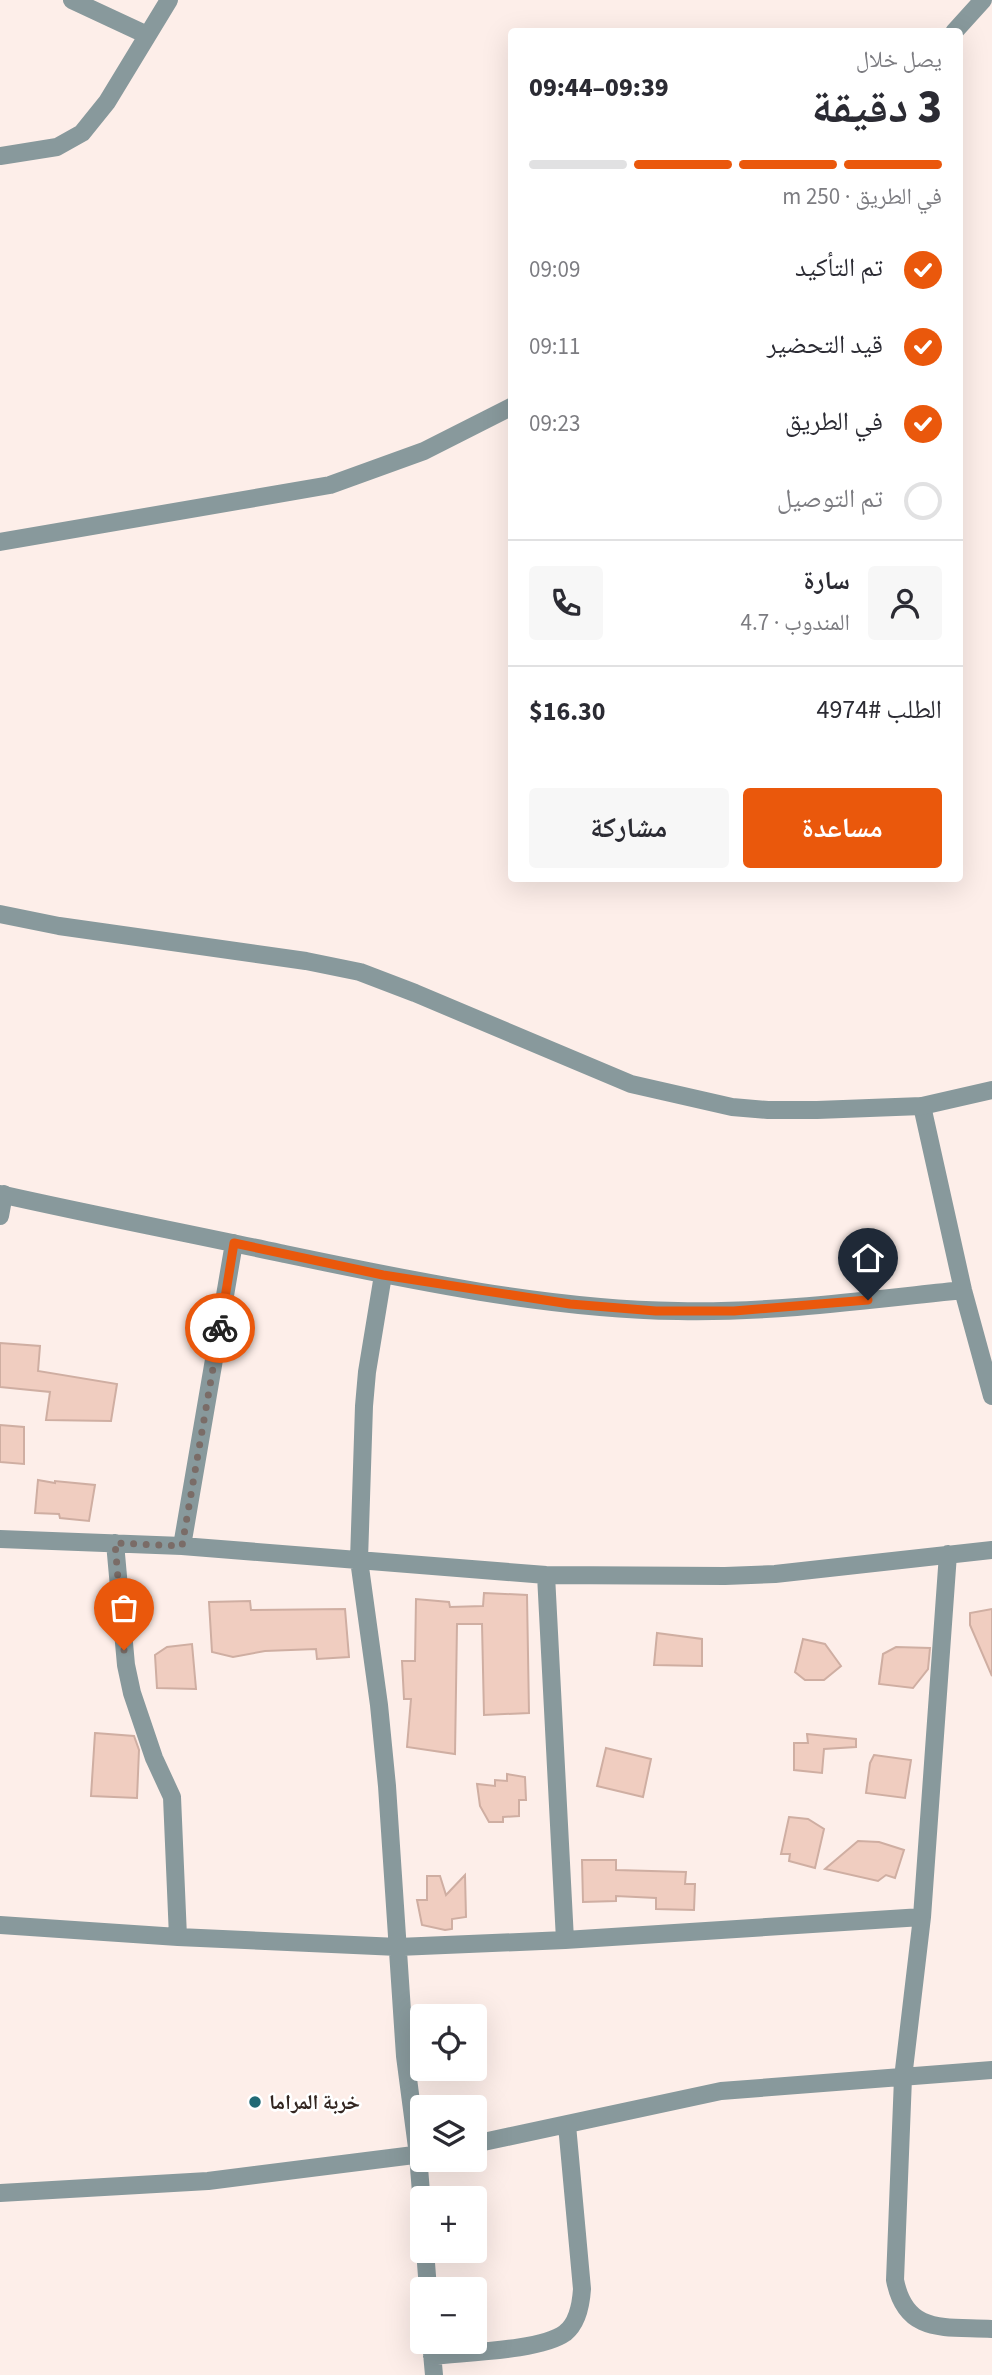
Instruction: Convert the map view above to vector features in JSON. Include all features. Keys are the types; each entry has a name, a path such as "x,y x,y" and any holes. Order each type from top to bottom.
{"street":[{"path":"72,0 147,36"},
{"path":"0,156 57,147 82,133 107,102 169,0"},
{"path":"958,28 983,0"},
{"path":"0,542 330,485 424,451 508,409"},
{"path":"0,914 59,926 306,961 360,972 631,1084 687,1099 732,1107 768,1110 922,1107 992,1090"},
{"path":"922,1107 963,1290 992,1396"},
{"path":"0,1216 2,1194 383,1275 570,1304 678,1311 734,1311 963,1290"},
{"path":"182,1546 234,1243"},
{"path":"383,1275 365,1395 359,1560 379,1705 405,2056 411,2095"},
{"path":"0,1539 182,1546 546,1575 775,1574 992,1549"},
{"path":"115,1543 124,1650 132,1693 154,1758 172,1797 178,1937"},
{"path":"948,1555 922,1917 903,2078 894,2258 898,2294 903,2307 920,2321 936,2326 992,2329"},
{"path":"546,1575 565,1940"},
{"path":"0,1925 178,1937 398,1947 565,1940 922,1917"},
{"path":"487,2141 721,2091 992,2070"},
{"path":"487,2346 533,2345 565,2333 572,2326 581,2304 582,2289 567,2125"},
{"path":"0,2193 208,2181 410,2156"},
{"path":"432,2354 434,2375"}],"building":[{"path":"0,1343 40,1346 38,1371 117,1384 111,1421 46,1420 50,1392 0,1387"},
{"path":"0,1425 24,1427 24,1464 0,1462"},
{"path":"38,1480 95,1485 89,1521 60,1518 59,1514 35,1513"},
{"path":"484,1593 527,1595 529,1713 484,1715 482,1624 457,1624 455,1754 407,1747 411,1699 404,1699 402,1661 415,1661 416,1599 449,1602 450,1607 483,1606"},
{"path":"250,1601 251,1610 345,1609 349,1657 317,1659 316,1649 265,1651 233,1657 212,1652 209,1602"},
{"path":"992,1609 992,1676 970,1625 970,1613"},
{"path":"657,1633 702,1639 702,1666 654,1665"},
{"path":"803,1639 825,1644 841,1666 824,1680 805,1680 795,1672"},
{"path":"192,1644 196,1689 157,1688 155,1655 167,1647"},
{"path":"896,1647 930,1648 928,1669 913,1688 879,1684 883,1654"},
{"path":"95,1733 134,1736 139,1750 137,1798 91,1796"},
{"path":"807,1734 856,1739 856,1747 824,1749 822,1773 794,1770 794,1743 808,1743"},
{"path":"606,1748 651,1759 643,1797 597,1786"},
{"path":"874,1755 911,1760 905,1798 866,1793 870,1763"},
{"path":"507,1774 525,1777 526,1800 519,1800 519,1816 503,1817 503,1822 489,1822 480,1806 477,1784 495,1786 495,1780 507,1781"},
{"path":"789,1817 808,1819 824,1829 815,1868 789,1861 790,1854 781,1854"},
{"path":"858,1841 879,1842 904,1850 895,1878 886,1875 878,1881 825,1869"},
{"path":"582,1860 616,1860 616,1870 686,1872 685,1884 695,1884 694,1910 656,1909 656,1898 616,1896 616,1901 583,1902"},
{"path":"465,1875 466,1917 452,1919 452,1929 422,1925 417,1900 427,1900 427,1876 440,1876 446,1895"}],"way so far":[{"path":"124,1650 115,1543 182,1546 220,1328"}],"place":[{"name":"خربة المراما","path":"255,2102"}],"route":[{"path":"220,1328 234,1243 383,1275 570,1304 634,1310 734,1311 868,1300"}]}
